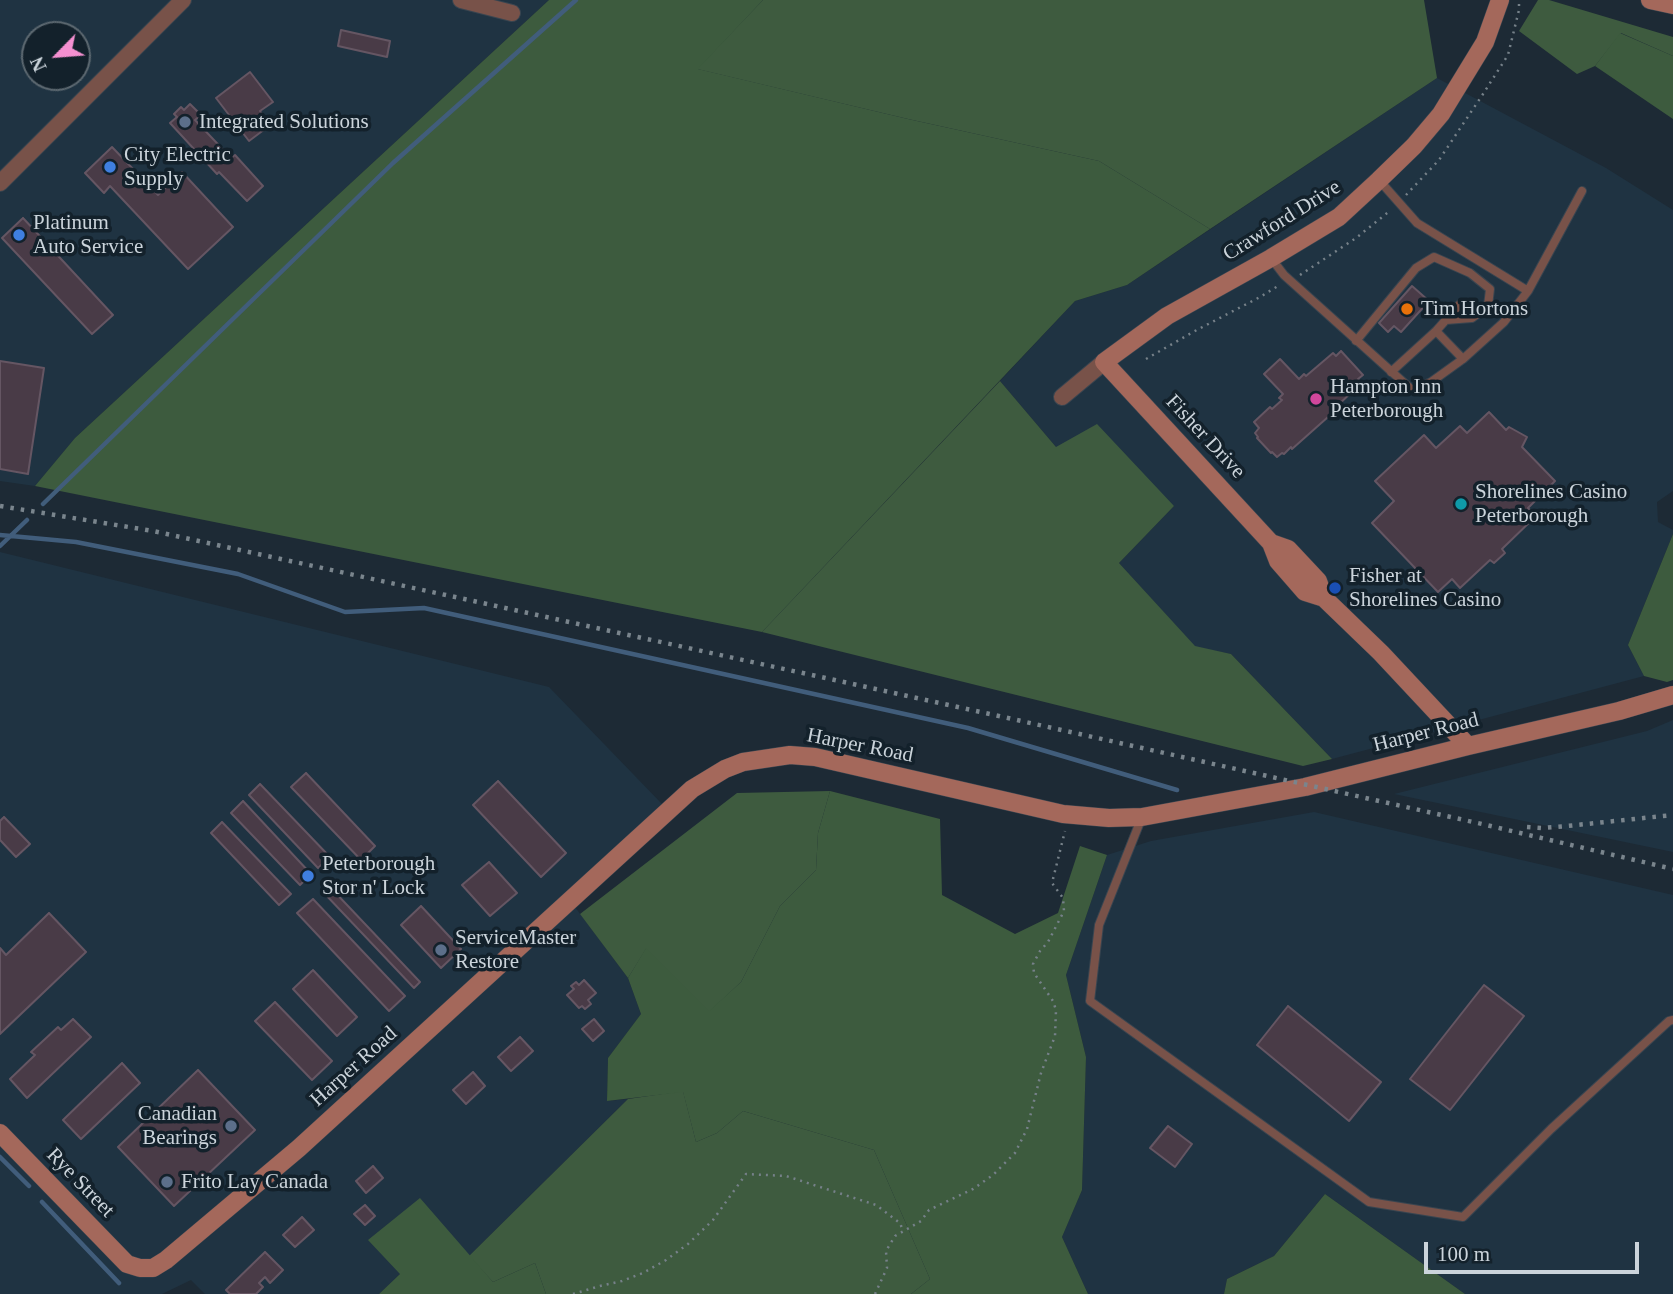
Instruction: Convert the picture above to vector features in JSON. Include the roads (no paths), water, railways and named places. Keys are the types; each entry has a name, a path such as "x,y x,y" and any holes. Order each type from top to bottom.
{"street":[{"path":"0,183 183,0"},
{"path":"461,0 512,13"},
{"name":"Crawford Drive","path":"1062,397 1167,316 1339,217 1380,180 1441,114 1485,42 1500,0"},
{"path":"1650,0 1673,5"},
{"name":"Fisher Drive","path":"1104,362 1271,542 1288,549 1318,581 1324,598 1381,653 1468,746"},
{"name":"Harper Road","path":"127,1264 153,1268 166,1260 299,1148 692,789 743,762 790,755 815,757 1063,814 1109,818 1142,817 1305,787 1619,711 1673,695"},
{"name":"Rye Street","path":"0,1133 127,1264"}],"lane":[{"path":"1380,180 1417,223 1528,291"},
{"path":"1271,258 1283,275 1412,390 1431,382 1463,359 1504,322 1528,291 1583,191"},
{"path":"1356,341 1416,268 1434,257 1470,273 1490,289 1488,306 1472,318 1446,320"},
{"path":"1391,372 1436,331 1460,304"},
{"path":"1436,331 1463,359"},
{"path":"1142,817 1099,925 1090,1001 1369,1202 1462,1217 1552,1129 1673,1020"}],"waterway":[{"path":"43,504 393,163 576,0"},
{"path":"0,546 27,520"},
{"path":"0,535 76,542 238,574 345,612 424,608 968,728 1177,790"},
{"path":"0,1157 29,1186"},
{"path":"42,1202 119,1283"}],"railway":[{"path":"0,506 153,531 990,714 1673,869"},
{"path":"1527,827 1567,826 1673,815"}],"place":[{"name":"Integrated Solutions","path":"185,122"},
{"name":"City Electric Supply","path":"110,167"},
{"name":"Platinum Auto Service","path":"19,235"},
{"name":"Tim Hortons","path":"1407,309"},
{"name":"Hampton Inn Peterborough","path":"1316,399"},
{"name":"Shorelines Casino Peterborough","path":"1461,504"},
{"name":"Fisher at Shorelines Casino","path":"1335,588"},
{"name":"Peterborough Stor n' Lock","path":"308,876"},
{"name":"ServiceMaster Restore","path":"441,950"},
{"name":"Canadian Bearings","path":"231,1126"},
{"name":"Frito Lay Canada","path":"167,1182"}]}
